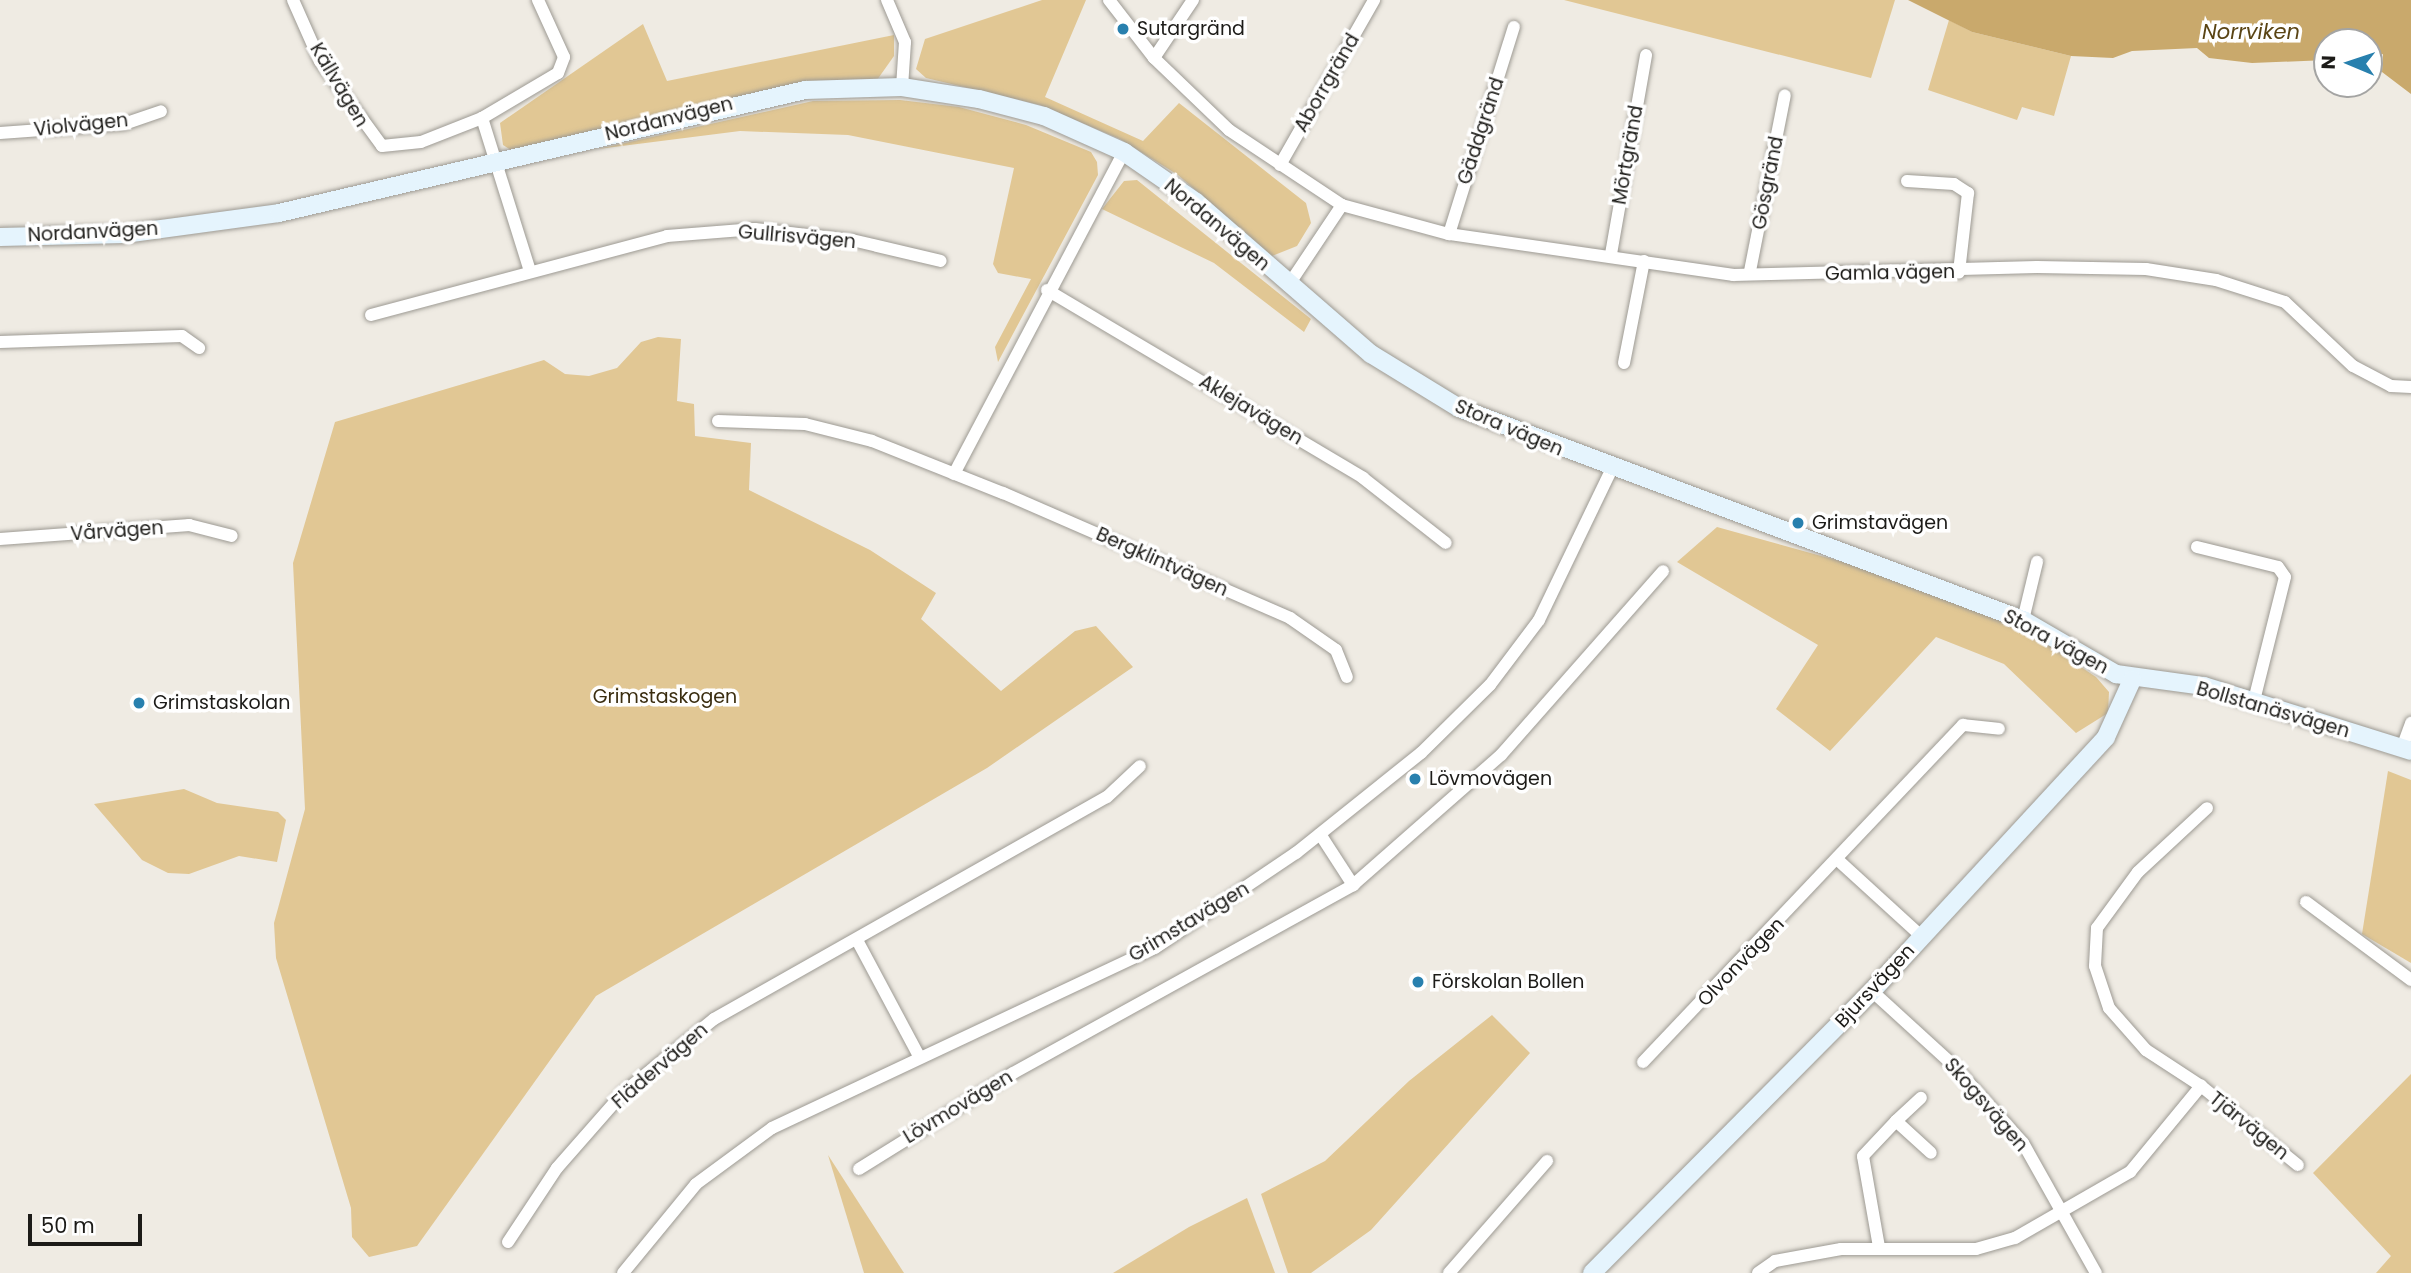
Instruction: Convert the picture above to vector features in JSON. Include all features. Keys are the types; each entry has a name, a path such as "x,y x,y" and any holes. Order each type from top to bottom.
{"street":[{"name":"Källvägen","path":"293,0 320,61 382,146 421,142 482,118 558,73 564,57 538,0"},
{"path":"887,0 905,42 902,87"},
{"path":"1109,0 1153,58 1229,130 1342,205 1288,286"},
{"path":"1153,58 1193,0"},
{"name":"Aborrgränd","path":"1280,165 1374,0"},
{"name":"Gäddgränd","path":"1449,234 1514,27"},
{"name":"Mörtgränd","path":"1611,254 1646,55"},
{"name":"Nordanvägen","path":"0,237 124,234 279,213 728,104 805,90 902,87 1044,116 1124,152 1196,202 1288,286"},
{"name":"Gösgränd","path":"1750,271 1785,95"},
{"name":"Violvägen","path":"0,133 124,124 160,111"},
{"path":"482,118 530,271"},
{"path":"954,474 1047,290 1124,152"},
{"path":"1908,181 1954,184 1968,193 1959,272"},
{"name":"Gamla vägen","path":"1342,205 1449,234 1611,254 1733,275 1750,271 2146,269 2216,280 2285,302 2353,366 2391,386 2411,387"},
{"name":"Gullrisvägen","path":"370,315 667,236 755,229 852,240 940,261"},
{"path":"1623,363 1644,261"},
{"name":"Stora vägen","path":"1288,286 1415,384 1513,432 2023,620 2132,680"},
{"name":"Aklejavägen","path":"1047,290 1363,478 1446,543"},
{"path":"0,342 182,336 198,348"},
{"name":"Bergklintvägen","path":"718,421 806,424 872,441 954,474 1290,618 1336,650 1347,677"},
{"name":"Grimstavägen","path":"622,1273 696,1184 772,1128 919,1056 1155,948 1320,834 1421,752 1490,685 1539,620 1612,468"},
{"name":"Vårvägen","path":"0,539 188,525 232,536"},
{"path":"2197,547 2278,567 2285,576 2254,700"},
{"path":"2023,620 2037,562"},
{"name":"Lövmovägen","path":"859,1169 1013,1073 1353,885 1501,755 1662,571"},
{"name":"Bollstanäsvägen","path":"2132,680 2204,686 2406,749"},
{"name":"Bjursvägen","path":"1592,1273 1872,991 2106,737 2132,680"},
{"path":"2406,749 2411,723"},
{"name":"Olvonvägen","path":"1643,1062 1839,861 1963,725 1999,729"},
{"name":"Flädervägen","path":"508,1242 557,1168 624,1093 714,1019 1107,797 1140,766"},
{"name":"Tjärvägen","path":"2207,807 2138,872 2097,928 2095,966 2109,1009 2146,1050 2201,1086 2298,1166"},
{"path":"1320,834 1353,885"},
{"path":"1839,861 1921,936"},
{"path":"2306,902 2411,980"},
{"path":"857,940 919,1056"},
{"name":"Skogsvägen","path":"1872,991 1953,1065 2023,1143 2064,1211 2096,1273"},
{"path":"1758,1273 1776,1261 1879,1247 1976,1249 2015,1238 2130,1172 2201,1086"},
{"path":"1879,1247 1863,1156 1921,1098"},
{"path":"1896,1121 1931,1153"},
{"path":"1449,1273 1547,1161"}],"green space":[{"path":"1042,0 1086,0 1045,97 1143,141 1179,103 1306,203 1311,223 1297,246 1272,256 1178,175 1120,139 1040,105 926,78 916,69 925,39"},
{"path":"1564,0 1895,0 1871,78"},
{"path":"1949,20 1972,32 2071,56 2054,116 2022,107 2017,120 1928,90"},
{"path":"643,24 667,81 894,35 894,56 877,80 805,82 511,150 503,145 500,123"},
{"path":"900,100 959,107 1026,125 1091,152 1097,162 1098,175 998,362 995,347 1031,279 998,273 993,264 1014,168 848,135 740,131 598,149 813,101"},
{"path":"1137,180 1311,319 1304,332 1214,263 1102,209 1124,181"},
{"name":"Grimstaskogen","path":"658,337 681,339 677,401 694,404 695,436 751,443 749,490 870,550 936,593 921,619 1001,691 1075,631 1096,626 1133,667 987,768 596,996 417,1246 369,1257 352,1237 351,1208 276,958 274,923 305,809 293,563 335,422 544,360 565,374 589,376 617,368 641,342"},
{"path":"1717,527 1872,570 2015,623 2096,677 2109,692 2108,713 2076,733 2004,664 1936,637 1830,751 1776,709 1818,645 1677,562"},
{"path":"2388,771 2411,780 2411,963 2362,934"},
{"path":"184,789 217,803 278,812 286,820 277,862 239,856 189,874 168,873 142,860 94,804"},
{"path":"1492,1015 1530,1053 1371,1230 1311,1273 1288,1273 1261,1194 1325,1161 1409,1081"},
{"path":"2411,1074 2411,1273 2376,1273 2391,1256 2313,1173"},
{"path":"828,1155 904,1273 864,1273"},
{"path":"1247,1198 1275,1273 1113,1273 1189,1227"}],"water":[{"name":"Norrviken","path":"1908,0 2411,0 2411,94 2383,73 2383,28 2313,28 2313,61 2252,63 2209,58 2197,48 2132,51 2113,58 2071,56 1972,32"}],"place":[{"name":"Sutargränd","path":"1123,29"},
{"name":"Grimstavägen","path":"1798,523"},
{"name":"Grimstaskolan","path":"139,703"},
{"name":"Lövmovägen","path":"1415,779"},
{"name":"Förskolan Bollen","path":"1418,982"}]}
